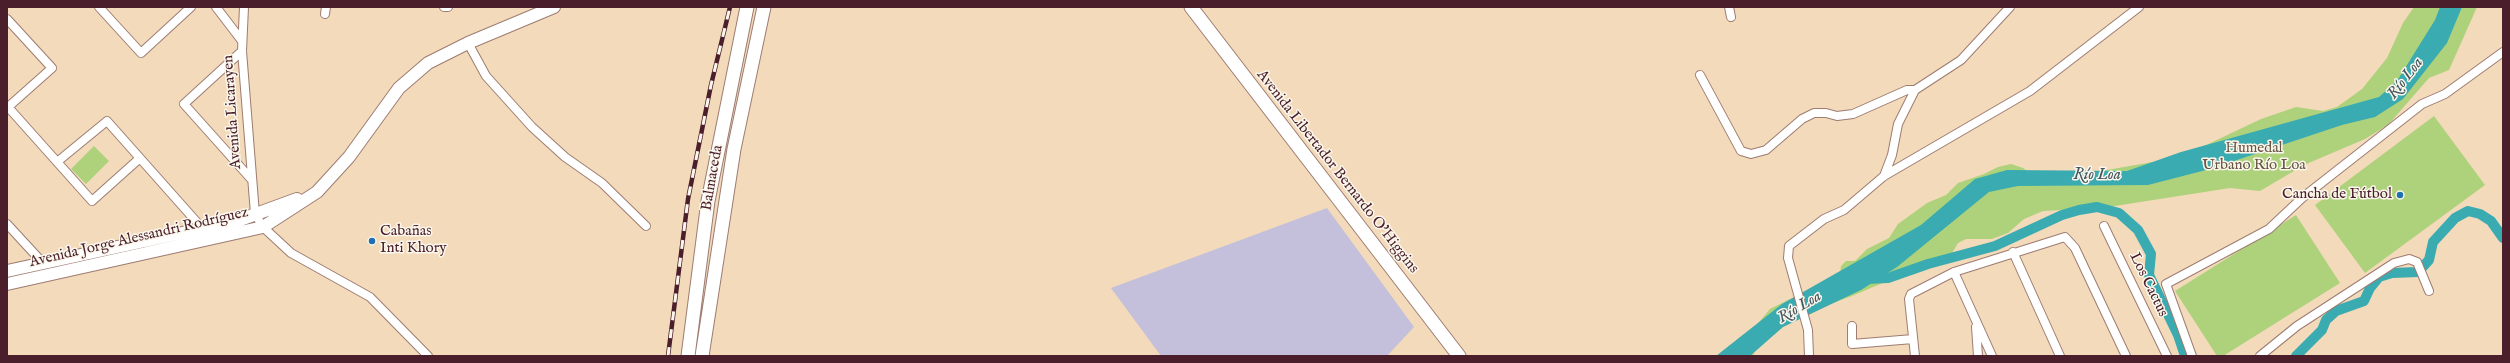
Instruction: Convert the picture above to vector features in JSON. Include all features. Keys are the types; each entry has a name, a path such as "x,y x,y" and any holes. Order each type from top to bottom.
{"main road":[{"name":"Balmaceda","path":"688,356 708,201 747,7"},
{"name":"Balmaceda","path":"702,356 734,149 764,7"},
{"name":"Avenida Libertador Bernardo O'Higgins","path":"1191,7 1459,356"}],"street":[{"path":"99,7 141,53 192,7"},
{"path":"216,7 242,40"},
{"name":"Avenida Licarayen","path":"244,7 242,51 255,214"},
{"name":"Avenida Jorge Alessandri Rodríguez","path":"7,284 263,227 316,192 349,157 399,88 428,63 468,43 554,7"},
{"path":"1729,7 1731,17"},
{"path":"1884,176 1892,156 1898,124 1915,90 1961,60 2010,7"},
{"path":"1809,356 1808,330 1788,258 1789,246 1824,219 1844,210 1884,176 2030,91 2139,7"},
{"path":"7,19 52,68 7,108 92,201 140,158"},
{"path":"468,43 486,76 532,127 565,157 602,183 646,226"},
{"path":"242,51 184,104 252,180"},
{"path":"2192,356 2166,284 2270,229 2302,198 2422,104 2445,94 2503,52"},
{"path":"1700,75 1742,151 1751,154 1766,150 1802,119 1814,113 1826,113 1837,116 1853,114 1907,90 1915,90"},
{"path":"57,162 107,121 202,228"},
{"name":"Avenida Jorge Alessandri Rodríguez","path":"7,271 42,262 237,221 316,192"},
{"path":"255,214 263,227 291,253 370,297 428,356"},
{"path":"7,224 42,262"},
{"name":"Los Cactus","path":"2104,226 2167,356"},
{"path":"1915,356 1909,299 1911,294 1954,272 2013,252 2065,237 2071,241 2126,356"},
{"path":"2013,252 2060,356"},
{"path":"2260,356 2297,326 2394,263 2409,259 2417,262 2429,291"},
{"path":"1954,272 1992,356"},
{"path":"1976,323 1978,356"},
{"path":"1852,326 1852,344 1913,339"}],"shaded area":[{"path":"1327,208 1414,327 1387,356 1161,356 1111,288"}],"green space":[{"name":"Humedal Urbano Río Loa","path":"2414,7 2477,7 2449,70 2429,78 2388,125 2365,139 2304,165 2260,191 2230,188 2102,208 2043,211 2024,219 2008,233 1992,239 1966,239 1958,243 1952,253 1852,296 1797,316 1756,348 1753,356 1721,356 1740,337 1755,327 1770,309 1840,274 1841,266 1846,261 1855,261 1867,249 1889,238 1898,224 1927,203 1946,195 1958,183 1984,174 1998,167 2011,164 2023,168 2030,173 2084,174 2164,160 2202,147 2261,119 2296,107 2323,111 2337,107 2362,89 2387,58 2403,23"},
{"name":"Cancha de Fútbol","path":"2434,116 2485,185 2365,273 2315,205"},
{"path":"94,146 109,161 86,184 71,169"},
{"path":"2296,215 2340,283 2223,356 2217,356 2175,291"}],"water":[{"name":"Río Loa","path":"2440,7 2462,7 2447,43 2403,99 2375,117 2342,125 2210,169 2148,185 2018,186 1989,192 1897,267 1861,290 1783,327 1750,356 1716,356 1782,304 1921,225 1975,179 2007,170 2127,171 2181,152 2379,97 2397,81 2435,20"}],"waterway":[{"path":"1866,279 1888,278 1928,264 1995,246 2062,215 2097,207 2119,213 2138,230 2151,254 2149,275 2178,335 2185,356"},
{"path":"2296,356 2322,330 2326,320 2336,311 2364,301 2370,288 2379,277 2392,273 2418,272 2429,260 2433,242 2455,218 2468,211 2480,214 2491,221 2503,238"}],"railway":[{"path":"668,356 688,199 711,85 730,7"}],"place":[{"name":"Cancha de Fútbol","path":"2400,195"},
{"name":"Cabañas Inti Khory","path":"372,241"}]}
